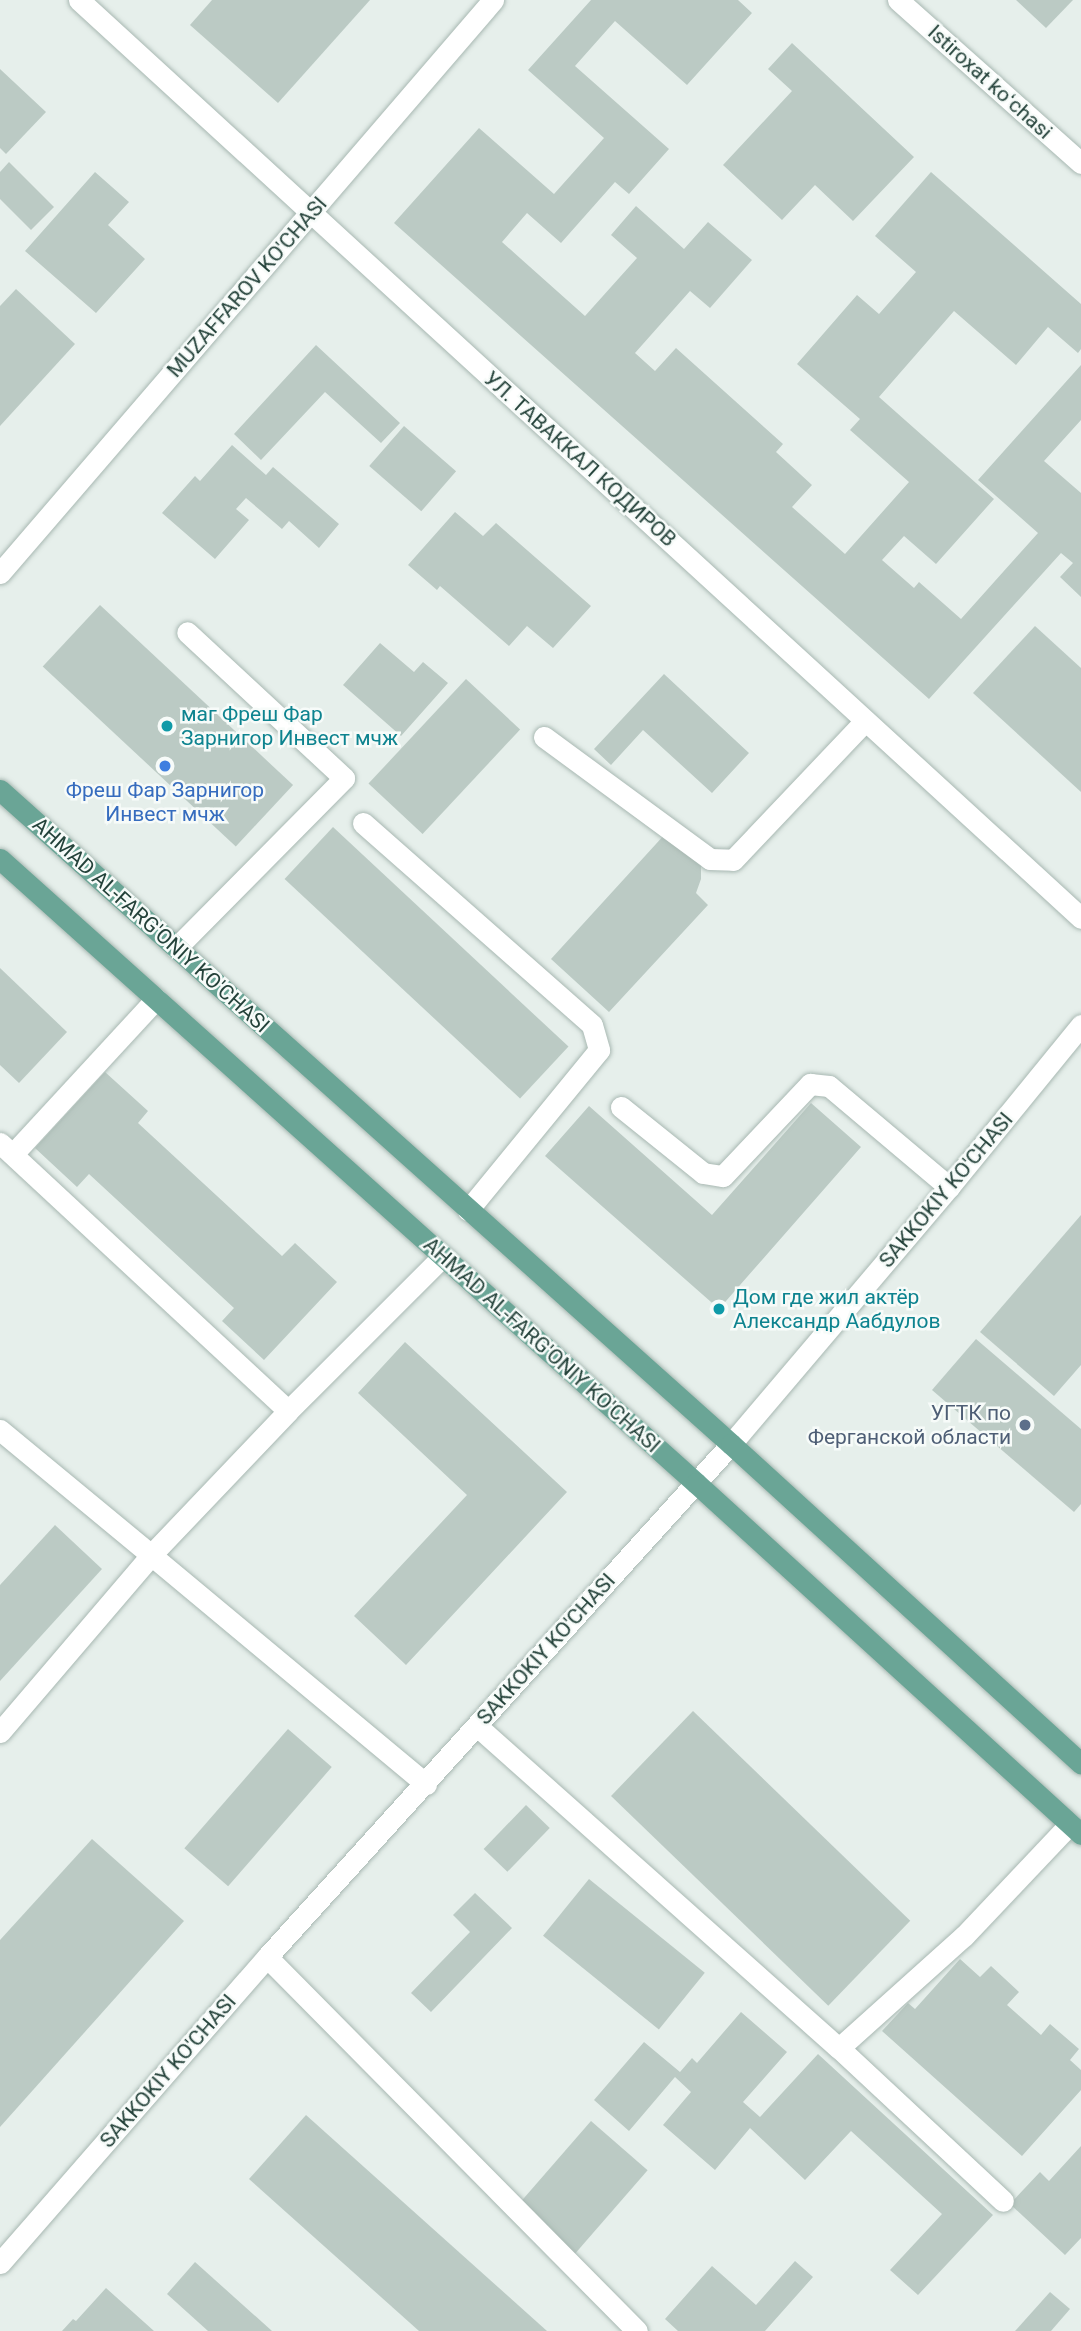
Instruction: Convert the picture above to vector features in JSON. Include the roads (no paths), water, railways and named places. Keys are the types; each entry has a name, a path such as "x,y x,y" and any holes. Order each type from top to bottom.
{"main road":[{"name":"AHMAD AL-FARG'ONIY KO'CHASI","path":"0,790 731,1444 1081,1764"},
{"name":"AHMAD AL-FARG'ONIY KO'CHASI","path":"0,859 696,1483 1076,1829"}],"street":[{"name":"УЛ. ТАВАККАЛ КОДИРОВ","path":"79,0 1081,918"},
{"name":"MUZAFFAROV KO'CHASI","path":"0,573 493,0"},
{"name":"Istiroxat koʻchasi","path":"898,0 1081,163"},
{"path":"176,948 344,778 187,632"},
{"path":"544,737 710,859 733,860 865,721"},
{"path":"363,823 592,1025 599,1050 468,1210"},
{"path":"156,999 6,1149 288,1411"},
{"name":"SAKKOKIY KO'CHASI","path":"0,2263 267,1957 731,1444 949,1187 1081,1026"},
{"path":"621,1107 703,1173 723,1176 810,1084 829,1086 949,1187"},
{"path":"0,1732 151,1555 288,1411 443,1256"},
{"path":"0,1430 426,1784"},
{"path":"477,1726 839,2048 1003,2201"},
{"path":"839,2048 964,1936 1076,1829"},
{"path":"267,1957 637,2331"}],"place":[{"name":"маг Фреш Фар Зарнигор Инвест мчж","path":"167,726"},
{"name":"Фреш Фар Зарнигор Инвест мчж","path":"165,766"},
{"name":"Дом где жил актёр Александр Аабдулов","path":"719,1309"},
{"name":"УГТК по Ферганской области","path":"1025,1425"}]}
